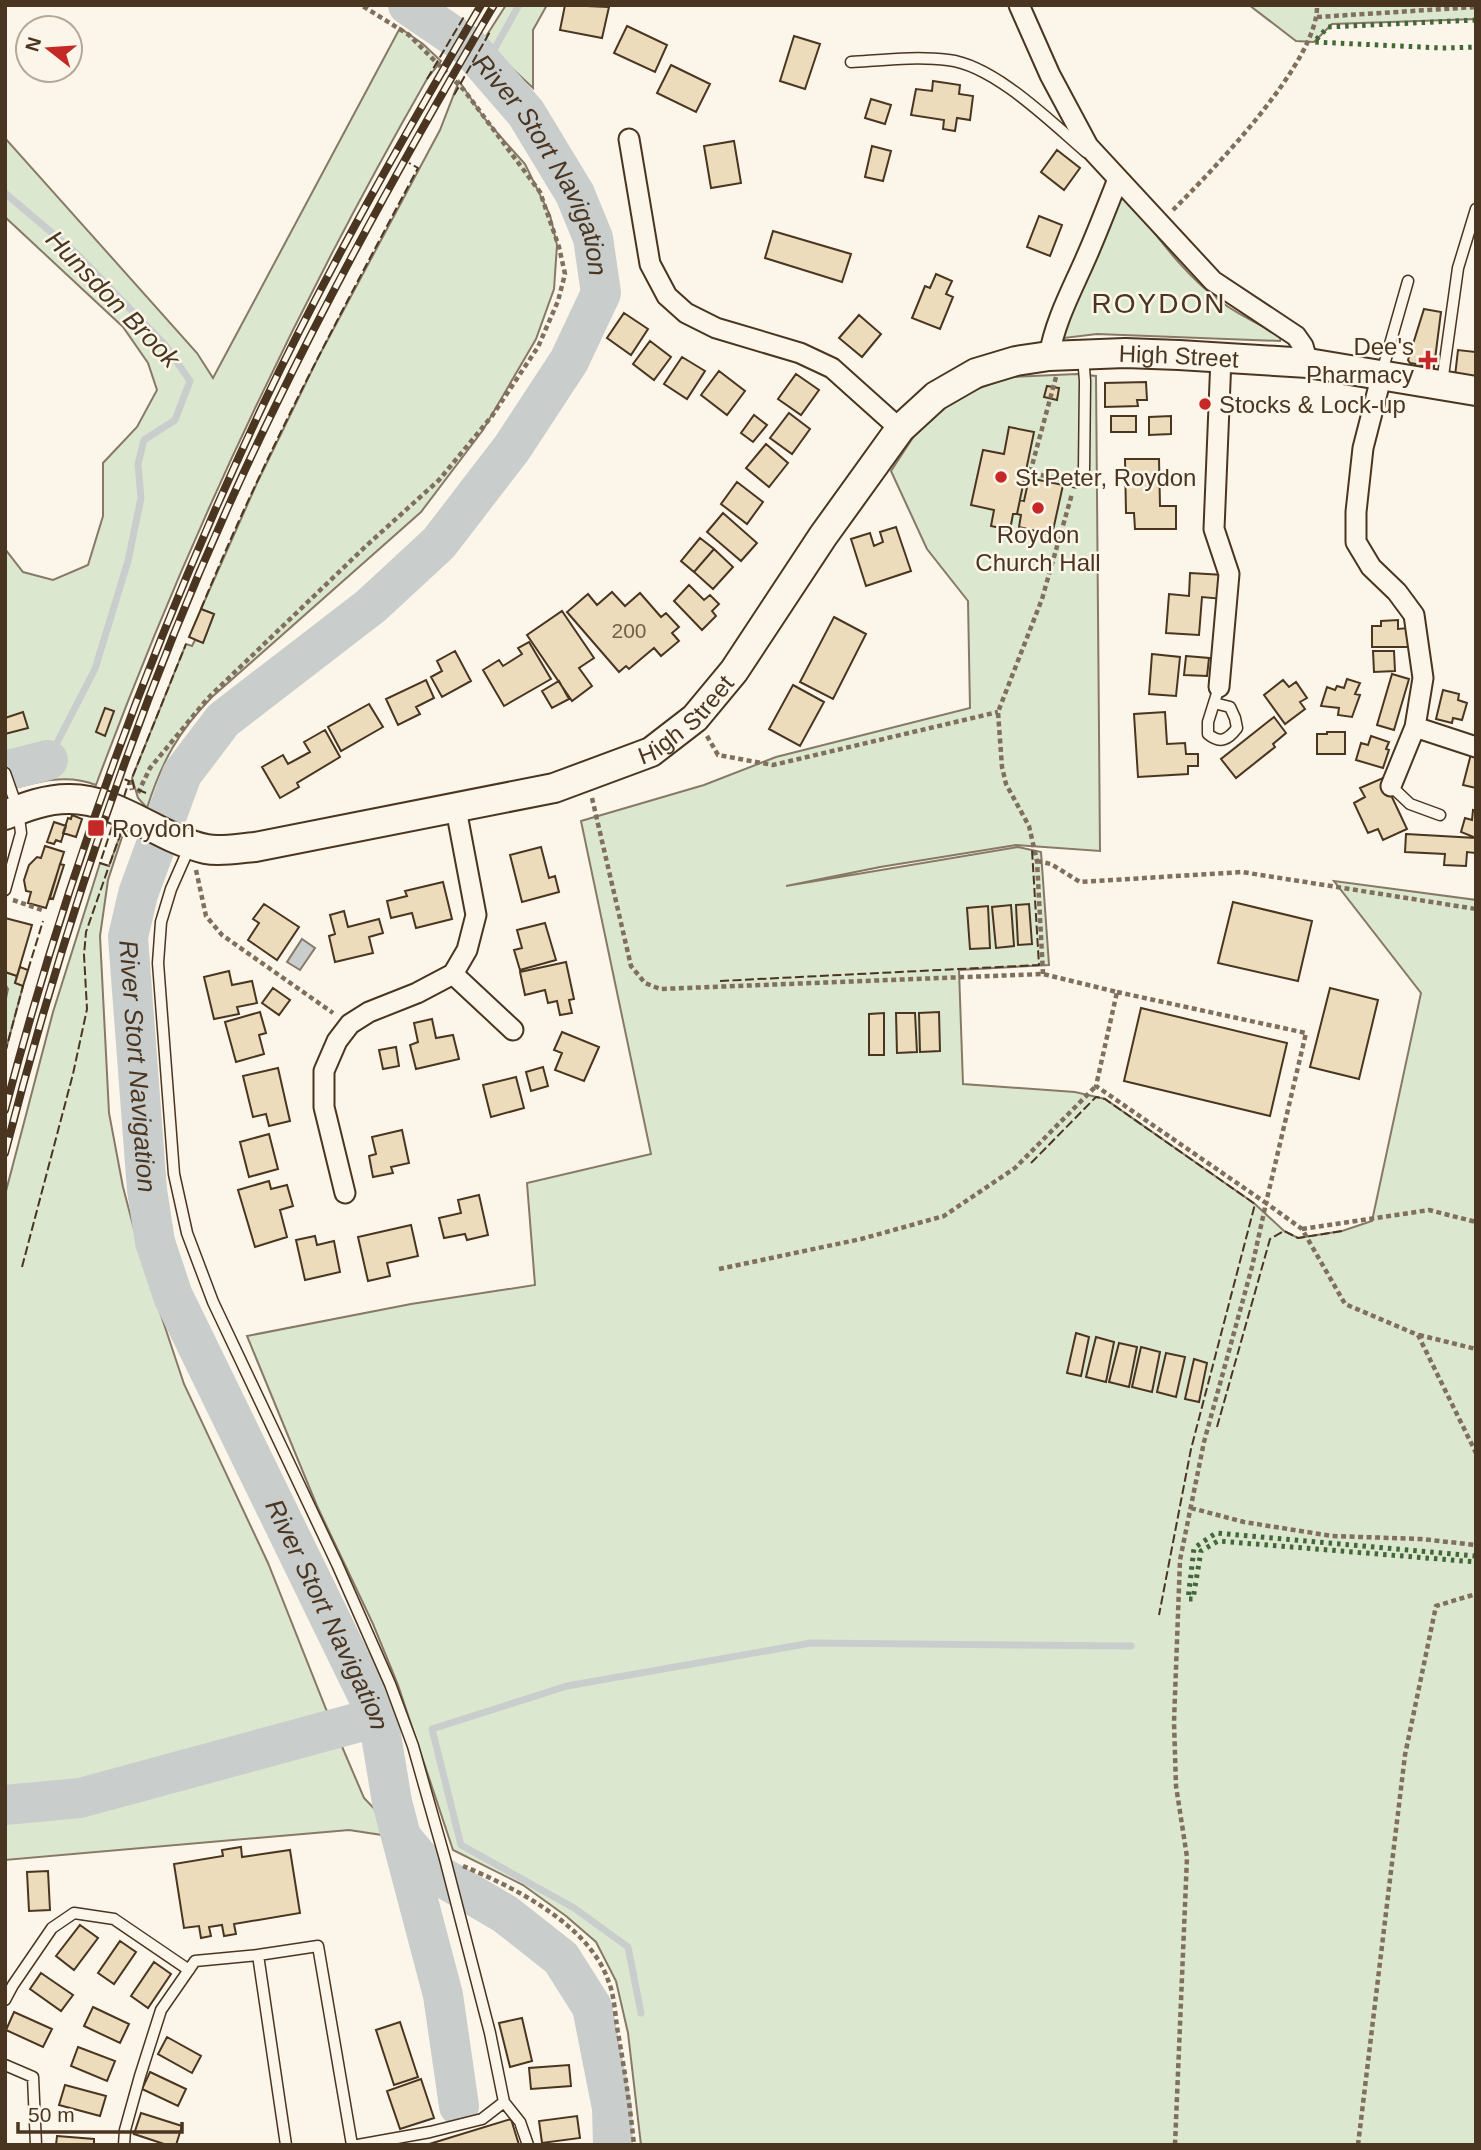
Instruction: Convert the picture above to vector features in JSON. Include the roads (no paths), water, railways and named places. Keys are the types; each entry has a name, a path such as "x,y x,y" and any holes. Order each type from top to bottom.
{"main road":[{"name":"High Street","path":"11,813 42,802 68,799 99,804 185,843 209,850 255,847 554,788 651,752 695,718 734,671 823,536 900,429 936,396 967,377 1016,361 1065,355 1125,353 1308,363 1476,391"}],"street":[{"path":"1019,5 1050,75 1088,146 1213,281 1296,336 1303,346 1308,363"},
{"path":"629,139 650,264 667,296 686,313 716,328 800,353 832,368 900,429"},
{"path":"1065,355 1053,332 1118,180"},
{"path":"1217,695 1229,574 1214,529 1222,358"},
{"path":"1382,374 1363,448 1356,512 1356,542 1371,567 1397,592 1414,615 1423,678 1415,727 1391,786"},
{"path":"1415,727 1476,747"},
{"path":"345,1193 324,1107 324,1071 337,1041 350,1024 369,1012 453,974 467,950 476,915 456,809"},
{"path":"453,974 513,1030"}],"lane":[{"path":"851,62 948,60 977,67 1002,83 1118,180"},
{"path":"1442,385 1458,268 1476,209"},
{"path":"1382,374 1408,281"},
{"path":"1065,355 1085,380 1084,470 1075,482"},
{"path":"5,890 21,833 11,813 7,778"},
{"path":"1391,786 1410,804 1440,815"},
{"path":"185,843 164,911 158,963 174,1174 187,1233 214,1302 337,1564 390,1685 412,1746 445,1859 490,2033 504,2102 520,2122 528,2145"},
{"path":"5,2000 12,1985 52,1928 74,1913 114,1919 189,1970"},
{"path":"124,2145 125,2130 139,2076 162,2010 195,1961 318,1946 352,2145"},
{"path":"258,1955 286,2145"},
{"path":"5,2065 33,2077 36,2145"},
{"path":"358,2145 482,2119 504,2102"}],"waterway":[{"name":"River Stort Navigation","path":"408,5 468,46 526,113 575,194 593,238 601,293 569,361 512,448 439,543 371,606 223,720 182,774 138,894 128,937 147,1190 155,1242 173,1296 378,1717 392,1802 443,1995 459,2106"},
{"path":"485,66 519,5"},
{"name":"Hunsdon Brook","path":"5,193 78,255 166,346 190,381 175,420 144,440 138,464 141,498 128,561 95,669 48,760"},
{"path":"5,771 48,760"},
{"path":"641,2013 628,1947 574,1908 461,1845 432,1729 567,1686 811,1643 1131,1646"},
{"path":"5,1805 80,1798 378,1717"},
{"name":"River Stort Navigation","path":"402,1838 428,1869 505,1914 561,1958 592,2007 612,2108 613,2145"}],"railway":[{"path":"5,1110 57,929 118,752 151,664 224,490 263,405 340,253 481,5"},
{"path":"5,1153 31,1057 89,868 155,681 192,589 274,409 352,255 494,5"}],"place":[{"name":"Dee's Pharmacy","path":"1428,360"},
{"name":"Stocks & Lock-up","path":"1205,404"},
{"name":"St Peter, Roydon","path":"1001,477"},
{"name":"Roydon Church Hall","path":"1038,508"},
{"name":"Roydon","path":"96,828"}],"district":[{"name":"ROYDON","path":"1159,303"}]}
